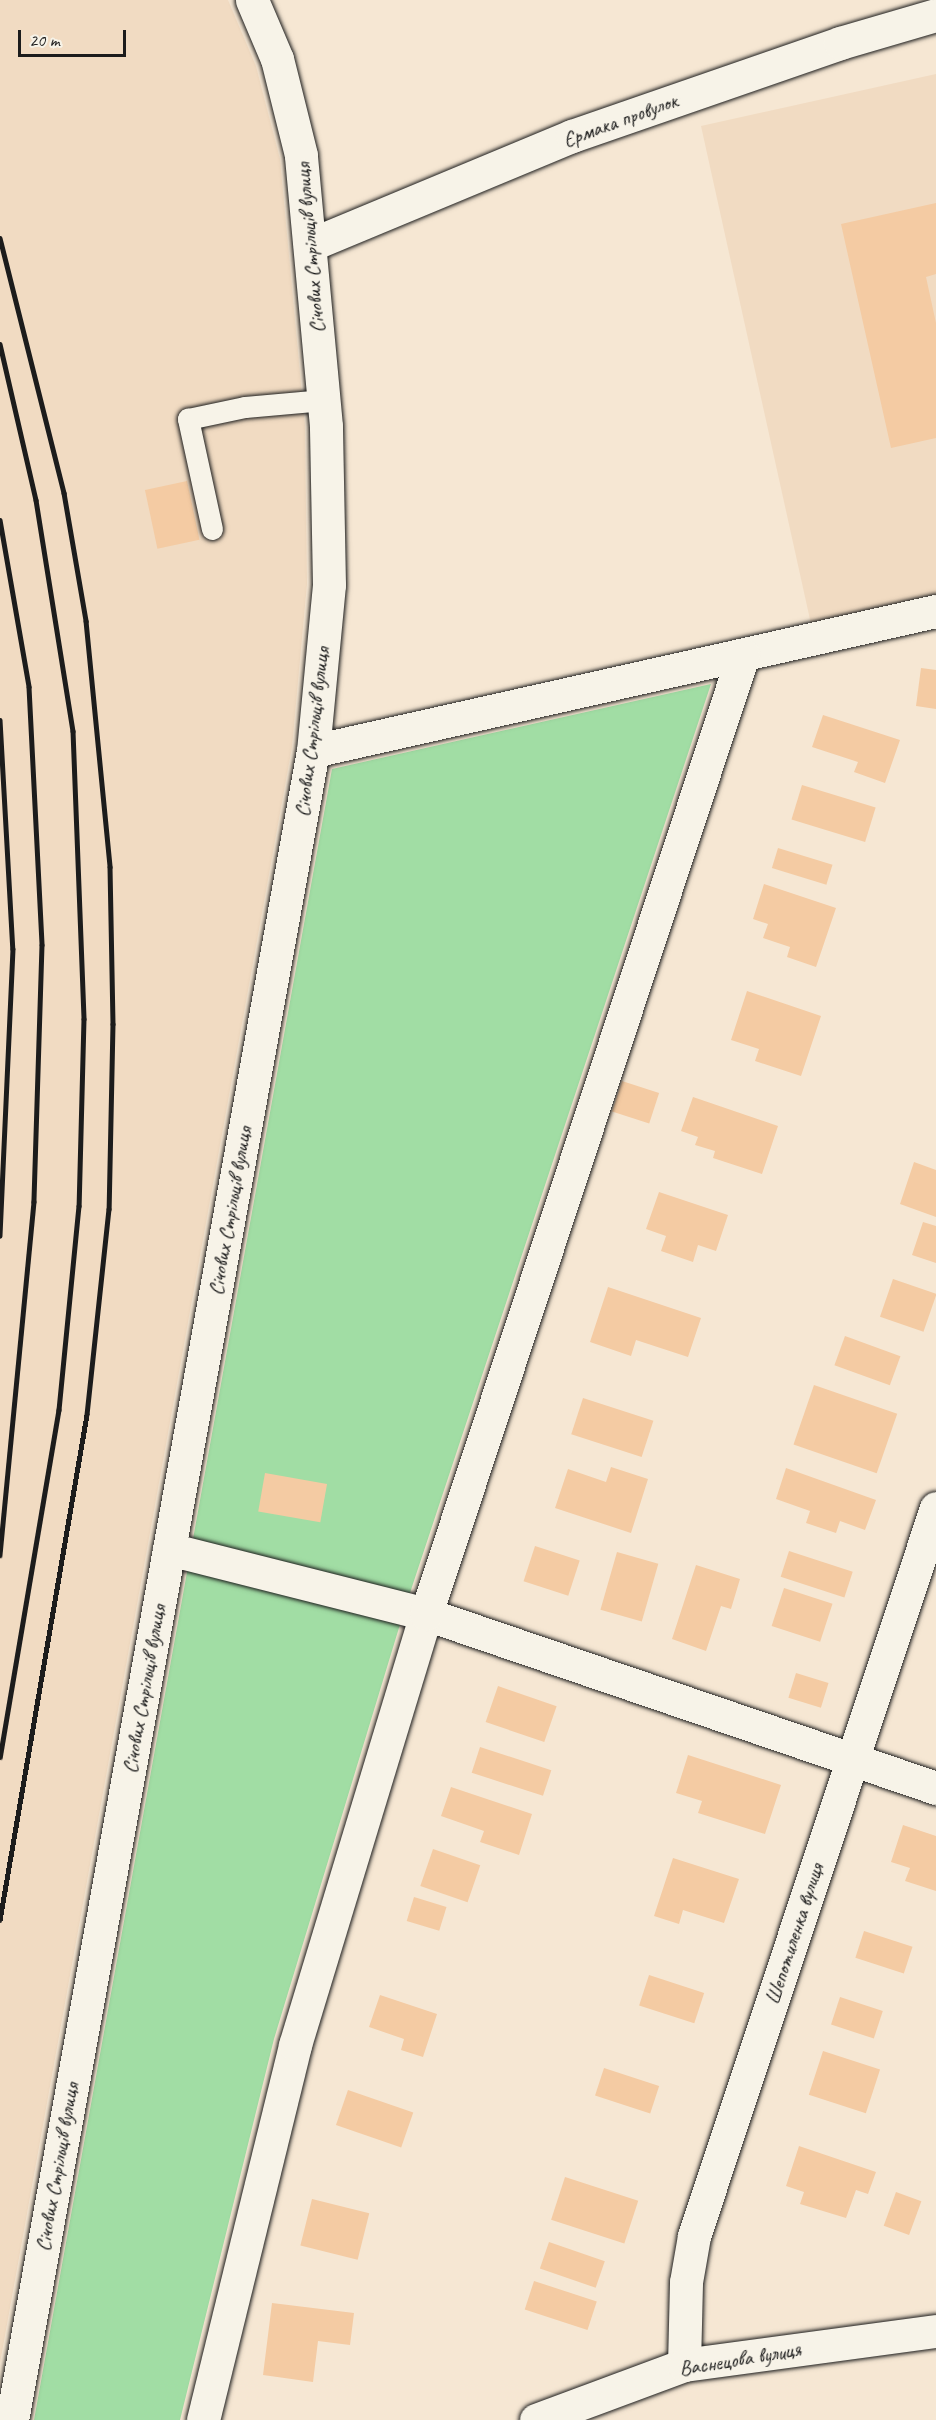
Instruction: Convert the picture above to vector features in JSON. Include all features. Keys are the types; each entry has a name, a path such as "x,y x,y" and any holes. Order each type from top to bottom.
{"street":[{"name":"Січових Стрільців вулиця","path":"12,2420 313,751 329,585 324,400 301,155 277,59 252,0"},
{"name":"Єрмака провулок","path":"310,245 572,136 840,42 936,15"},
{"path":"313,751 936,611"},
{"path":"203,2420 295,2045 426,1614 743,655"},
{"name":"Шепотиленка вулиця","path":"684,2365 686,2282 694,2236 936,1508"},
{"path":"169,1549 426,1614 936,1788"},
{"name":"Васнецова вулиця","path":"536,2420 684,2365 929,2338"}],"lane":[{"path":"212,529 188,419 245,407 324,400"}],"shaded area":[{"path":"0,0 228,0 256,66 280,159 305,427 307,584 292,747 0,2363"},
{"path":"936,74 936,597 811,624 701,126"}],"green space":[{"path":"711,684 405,1608 274,2039 180,2420 34,2420 332,769"}],"building":[{"path":"936,203 936,274 926,277 936,323 936,438 891,448 841,224"},
{"path":"187,481 199,540 157,549 145,490"},
{"path":"921,668 936,670 936,709 916,706"},
{"path":"823,715 900,740 885,783 854,772 858,762 812,747"},
{"path":"802,785 876,808 865,842 791,819"},
{"path":"778,848 833,865 826,885 772,868"},
{"path":"764,884 836,908 816,967 787,957 790,947 763,938 768,924 753,919"},
{"path":"747,991 821,1016 801,1076 755,1061 759,1049 731,1040"},
{"path":"622,1081 659,1093 649,1123 612,1111"},
{"path":"693,1097 778,1126 762,1174 713,1158 715,1151 695,1145 698,1137 681,1131"},
{"path":"914,1162 936,1170 936,1217 900,1204"},
{"path":"659,1192 728,1215 716,1251 698,1245 693,1262 661,1251 666,1236 646,1229"},
{"path":"923,1222 936,1226 936,1263 912,1255"},
{"path":"893,1279 936,1294 923,1332 880,1317"},
{"path":"608,1287 701,1318 688,1357 636,1340 631,1356 590,1342"},
{"path":"845,1336 900,1356 890,1385 834,1365"},
{"path":"814,1385 897,1414 877,1473 793,1445"},
{"path":"583,1398 653,1421 642,1457 571,1434"},
{"path":"611,1467 648,1479 631,1533 555,1508 568,1469 606,1482"},
{"path":"786,1468 876,1500 865,1530 840,1521 836,1533 806,1523 810,1511 776,1499"},
{"path":"265,1473 327,1484 320,1522 258,1511"},
{"path":"535,1546 580,1561 568,1596 524,1581"},
{"path":"789,1551 853,1572 844,1597 781,1577"},
{"path":"617,1552 658,1564 642,1622 600,1610"},
{"path":"696,1565 740,1579 731,1609 721,1606 706,1651 672,1639"},
{"path":"784,1588 833,1604 820,1642 772,1626"},
{"path":"796,1673 829,1683 821,1708 788,1698"},
{"path":"498,1686 557,1706 544,1742 486,1722"},
{"path":"480,1747 551,1770 543,1796 472,1773"},
{"path":"688,1755 781,1785 765,1834 698,1813 702,1801 676,1793"},
{"path":"451,1787 532,1814 519,1855 480,1842 484,1831 441,1816"},
{"path":"903,1825 936,1836 936,1891 905,1881 910,1868 891,1862"},
{"path":"433,1849 480,1865 468,1902 420,1886"},
{"path":"673,1858 739,1879 724,1923 683,1910 679,1924 654,1916"},
{"path":"414,1897 447,1907 439,1931 407,1921"},
{"path":"864,1931 913,1947 904,1973 855,1958"},
{"path":"649,1975 704,1993 694,2023 639,2005"},
{"path":"380,1995 437,2014 423,2057 401,2050 404,2039 369,2027"},
{"path":"840,1997 883,2011 874,2038 831,2025"},
{"path":"823,2051 880,2070 866,2113 809,2095"},
{"path":"604,2068 659,2086 650,2114 595,2096"},
{"path":"348,2090 413,2112 401,2147 336,2125"},
{"path":"799,2146 876,2172 868,2194 856,2190 846,2218 800,2204 804,2192 786,2186"},
{"path":"565,2177 638,2201 624,2244 551,2220"},
{"path":"896,2192 921,2201 909,2235 884,2226"},
{"path":"312,2199 369,2213 358,2260 300,2246"},
{"path":"549,2242 605,2261 596,2288 540,2268"},
{"path":"534,2281 597,2301 587,2330 525,2310"},
{"path":"272,2303 354,2313 350,2345 318,2341 313,2382 263,2375"}],"railway":[{"path":"0,238 64,493 86,621 110,867 113,1024 109,1209 87,1415 0,1920"},
{"path":"0,344 36,500 73,731 84,1019 79,1206 59,1410 0,1757"},
{"path":"0,520 29,687 42,945 34,1202 0,1555"},
{"path":"0,720 13,949 0,1236"}]}
